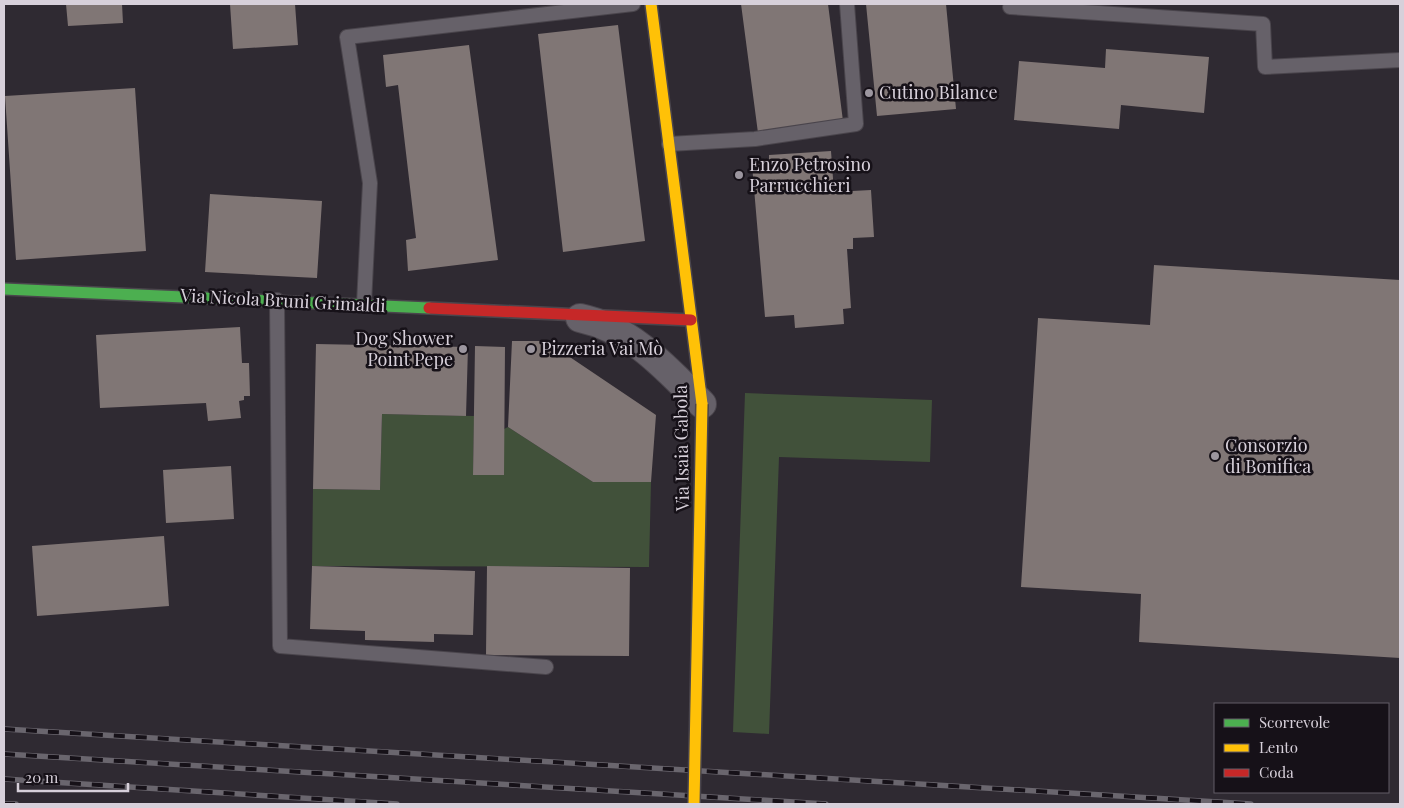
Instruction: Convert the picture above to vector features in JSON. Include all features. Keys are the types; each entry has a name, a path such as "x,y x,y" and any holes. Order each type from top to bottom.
{"street":[{"name":"Via Isaia Gabola","path":"651,4 702,404 694,804"},
{"name":"Via Nicola Bruni Grimaldi","path":"4,289 691,320"},
{"name":"Via Nicola Bruni Grimaldi","path":"562,314 598,322 645,348 702,404"}],"lane":[{"path":"364,304 370,183 347,37 633,4"},
{"path":"669,144 755,139 856,124 847,4"},
{"path":"1010,8 1263,24 1265,67 1400,60"},
{"path":"277,300 280,646 546,666"}],"green space":[{"path":"745,393 932,400 930,462 779,457 769,734 733,732"},
{"path":"382,414 474,416 473,475 504,475 504,429 508,427 593,482 651,482 649,567 312,566 313,489 380,490"}],"building":[{"path":"66,4 122,4 123,23 68,26"},
{"path":"230,4 295,4 298,45 233,49"},
{"path":"741,4 828,4 843,121 758,133"},
{"path":"866,4 946,4 956,109 877,116"},
{"path":"618,25 645,241 563,252 538,34"},
{"path":"469,45 498,260 408,271 406,240 416,238 398,85 386,87 383,55"},
{"path":"1106,49 1209,57 1204,113 1121,105 1119,129 1014,120 1019,61 1105,68"},
{"path":"135,88 146,251 16,260 5,96"},
{"path":"831,151 834,192 871,190 874,237 853,238 853,249 847,249 851,308 843,309 844,324 795,328 794,315 765,317 752,165 762,164 761,159 769,159 769,155"},
{"path":"210,194 322,201 317,278 205,272"},
{"name":"Consorzio di Bonifica","path":"1154,265 1400,280 1400,658 1139,642 1141,594 1021,587 1038,318 1150,325"},
{"path":"240,327 242,363 249,363 250,396 244,396 244,400 239,401 241,418 208,421 206,403 100,408 96,335"},
{"path":"512,341 546,341 656,415 651,482 593,482 508,427"},
{"path":"316,344 468,347 466,416 382,414 380,490 313,489"},
{"path":"475,346 505,347 504,475 473,475"},
{"path":"231,466 234,519 166,523 163,470"},
{"path":"164,536 169,606 37,616 32,546"},
{"path":"312,566 475,571 473,635 434,634 434,642 365,640 365,631 310,629"},
{"path":"487,566 630,568 629,656 486,655"}],"railway":[{"path":"4,729 1251,804"},
{"path":"4,754 826,804"},
{"path":"4,779 397,804"},
{"path":"4,804 16,804"}],"traffic: fast":[{"path":"4,289 429,308"}],"traffic: slow":[{"path":"651,4 702,404"},
{"path":"694,804 702,404"}],"traffic: jam":[{"path":"429,308 691,320"}],"place":[{"name":"Cutino Bilance","path":"869,93"},
{"name":"Enzo Petrosino Parrucchieri","path":"739,175"},
{"name":"Dog Shower Point Pepe","path":"463,349"},
{"name":"Pizzeria Vai Mò","path":"531,349"},
{"name":"Consorzio di Bonifica","path":"1215,456"}]}
